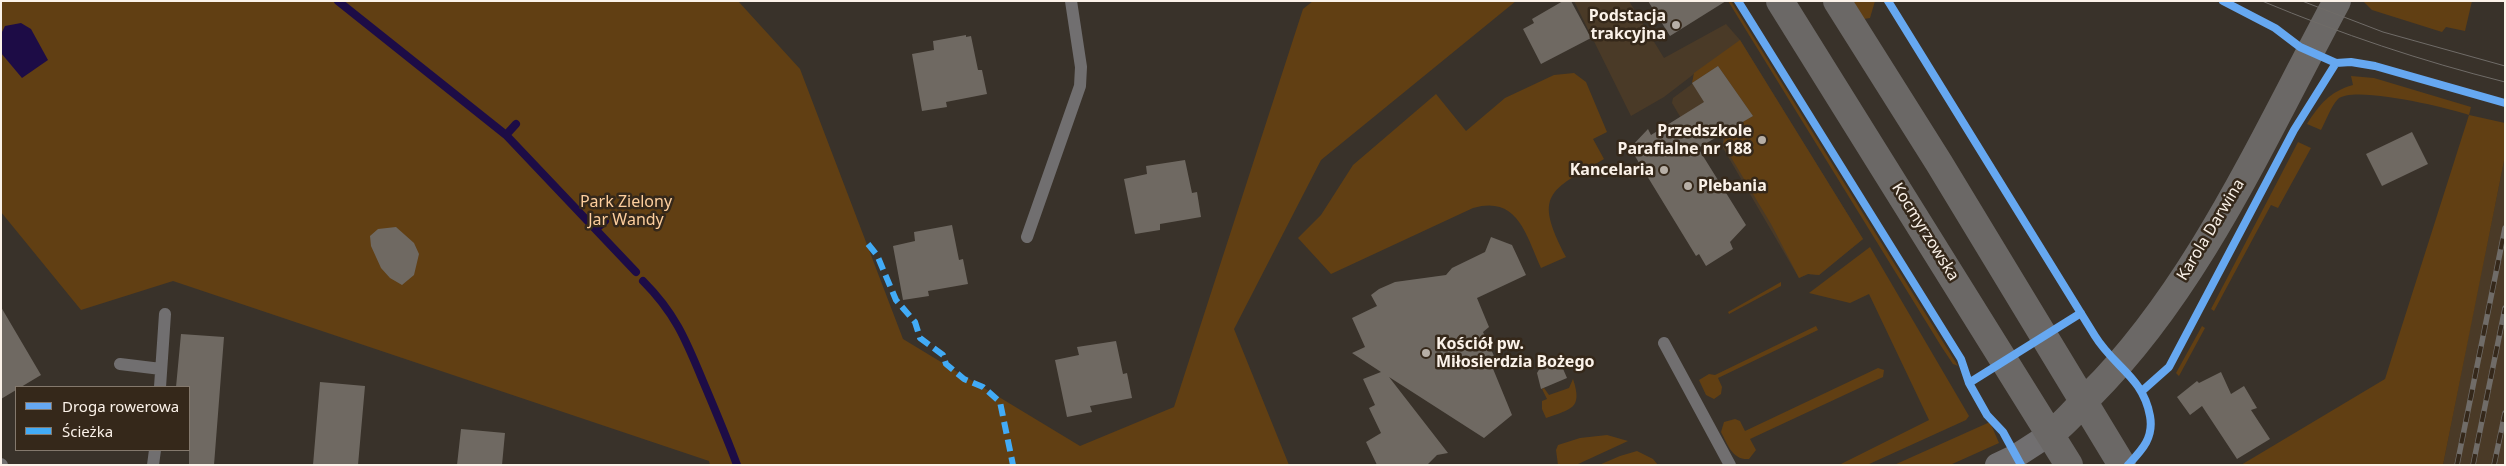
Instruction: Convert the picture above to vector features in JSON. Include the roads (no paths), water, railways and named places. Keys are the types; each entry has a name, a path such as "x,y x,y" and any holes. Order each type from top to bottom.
{"main road":[{"name":"Kocmyrzowska","path":"1780,1 2069,465"},
{"path":"1837,1 1939,163 2122,465"},
{"name":"Karola Darwina","path":"2050,434 2120,364 2165,307 2228,204 2337,1"}],"street":[{"path":"1997,465 2016,456 2050,434"}],"lane":[{"path":"1028,237 1080,86 1081,67 1071,1"},
{"path":"160,386 165,314"},
{"path":"1664,343 1730,465"},
{"path":"120,364 161,368"},
{"path":"153,465 155,451"}],"waterway":[{"path":"338,1 506,135 636,272"},
{"path":"506,135 516,124"},
{"path":"596,229 605,221"},
{"path":"643,281 655,294 680,330 699,371 737,465"}],"tram line":[{"path":"2262,1 2321,25 2382,46 2505,82"},
{"path":"2302,1 2383,32 2505,66"}],"railway":[{"path":"2457,465 2505,228"},
{"path":"2473,465 2505,308"},
{"path":"2494,465 2505,413"}],"place":[{"name":"Podstacja trakcyjna","path":"1676,25"},
{"name":"Przedszkole Parafialne nr 188","path":"1762,140"},
{"name":"Kancelaria","path":"1664,170"},
{"name":"Plebania","path":"1688,186"},
{"name":"Kościół pw. Miłosierdzia Bożego","path":"1426,353"}],"park label":[{"name":"Park Zielony Jar Wandy","path":"626,211"}]}
